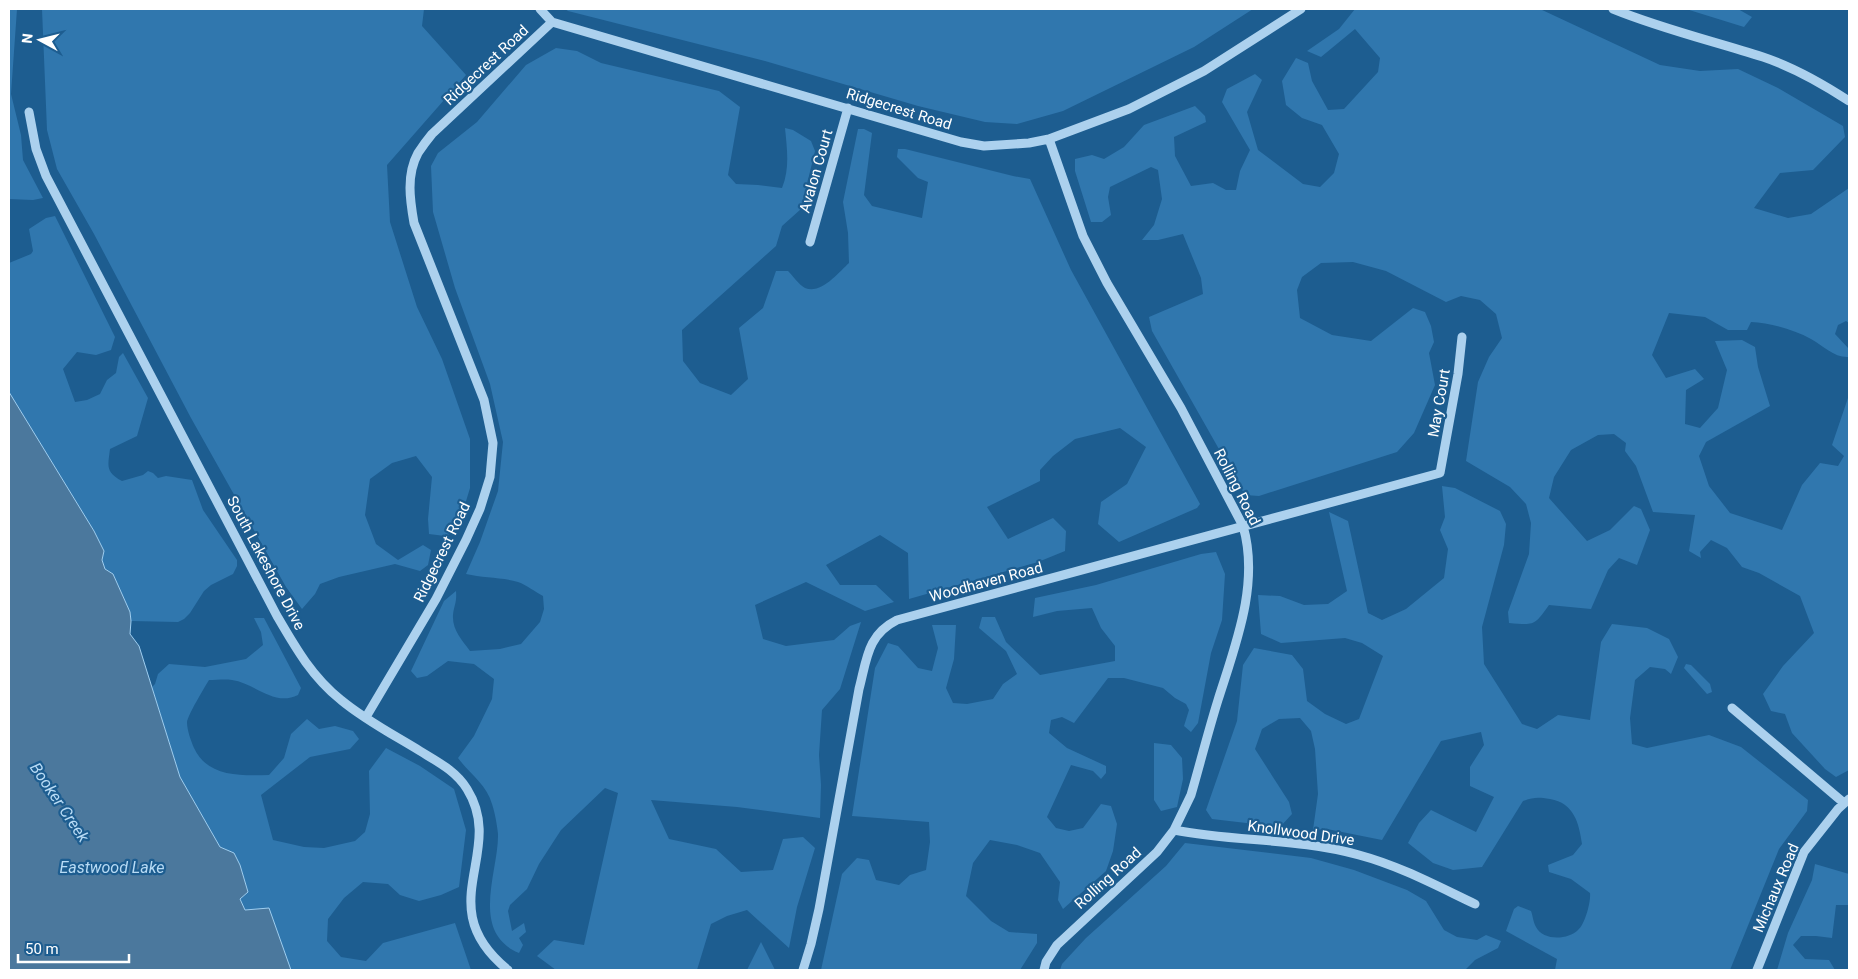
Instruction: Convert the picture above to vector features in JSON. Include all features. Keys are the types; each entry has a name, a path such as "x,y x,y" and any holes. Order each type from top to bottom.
{"street":[{"path":"540,9 552,22"},
{"name":"Ridgecrest Road","path":"1271,27 1287,9"},
{"name":"Ridgecrest Road","path":"366,717 436,599 466,540 480,509 490,477 492,460 493,443 484,400 414,223 409,196 411,174 417,154 432,134 552,22 961,142 984,146 1008,146 1049,139 1128,108 1204,71 1301,9"},
{"path":"1613,9 1672,30 1765,58 1798,73 1849,101"},
{"name":"Avalon Court","path":"810,242 848,108"},
{"name":"South Lakeshore Drive","path":"28,112 36,149 46,176 277,616 303,660 321,682 341,700 454,772 467,788 479,818 477,851 470,896 471,914 475,930 484,947 496,961 508,970"},
{"name":"Rolling Road","path":"1044,970 1046,962 1057,944 1157,852 1174,830 1190,795 1242,624 1247,590 1248,563 1248,544 1244,526 1087,244 1049,139"},
{"name":"May Court","path":"1440,473 1458,374 1462,337"},
{"name":"Woodhaven Road","path":"803,970 812,944 819,909 859,689 868,653 876,635 884,626 897,620 1440,473"},
{"path":"1732,708 1847,801"},
{"name":"Michaux Road","path":"1757,970 1804,852 1847,801"},
{"name":"Knollwood Drive","path":"1174,830 1317,847 1358,854 1396,867 1475,904"}],"shaded area":[{"path":"9,9 17,9 11,94 21,135 23,160 43,198 33,200 9,199"},
{"path":"42,9 424,9 422,26 466,75 387,165 390,222 417,307 442,359 470,439 470,488 457,531 445,536 429,534 428,519 432,477 416,456 392,463 370,479 365,515 376,544 398,560 423,545 431,550 428,565 420,571 395,564 339,577 320,584 315,594 302,609 286,587 191,418 94,234 57,169 47,130"},
{"path":"565,9 1253,9 1194,47 1063,111 1017,124 985,122 918,106 765,61"},
{"path":"1355,9 1540,9 1660,65 1700,71 1738,69 1778,88 1843,126 1845,137 1813,170 1780,173 1754,208 1788,218 1811,214 1849,188 1849,323 1846,321 1838,325 1835,334 1849,349 1849,357 1834,354 1804,335 1774,325 1751,322 1747,330 1728,330 1705,317 1669,313 1652,355 1666,378 1695,369 1704,379 1686,390 1685,424 1700,428 1718,408 1727,370 1715,341 1742,340 1755,347 1758,367 1770,406 1706,442 1699,456 1709,486 1730,513 1782,530 1802,485 1820,463 1838,466 1844,456 1832,445 1849,395 1849,770 1836,777 1825,769 1792,733 1785,714 1771,711 1763,694 1783,666 1814,633 1800,596 1759,573 1742,567 1727,548 1711,540 1700,552 1701,558 1689,551 1695,515 1653,512 1636,466 1625,451 1626,443 1614,434 1598,435 1571,450 1554,477 1549,498 1587,541 1610,530 1634,506 1641,509 1650,530 1637,565 1619,558 1608,570 1591,609 1549,605 1533,623 1509,623 1508,612 1529,554 1531,523 1526,504 1510,487 1466,461 1478,382 1489,357 1502,338 1496,314 1480,300 1461,296 1446,302 1386,271 1353,262 1321,263 1302,277 1297,290 1300,318 1332,335 1371,341 1413,308 1425,312 1431,326 1434,342 1429,353 1435,385 1414,433 1397,452 1259,496 1245,495 1152,331 1149,317 1203,294 1201,278 1183,234 1158,240 1142,240 1154,225 1162,199 1158,170 1151,167 1110,187 1108,197 1111,215 1102,222 1091,222 1075,171 1075,159 1092,155 1104,159 1124,147 1144,125 1195,106 1205,116 1206,122 1174,137 1175,156 1191,186 1213,183 1226,190 1236,190 1240,171 1250,150 1222,102 1227,89 1255,74 1262,80 1247,112 1258,150 1303,184 1320,187 1334,173 1339,154 1322,125 1302,118 1286,105 1282,81 1296,58 1308,63 1312,81 1328,110 1344,109 1378,72 1380,58 1355,29 1321,57 1307,51 1339,29"},
{"path":"1686,9 1738,9 1752,17 1744,27"},
{"path":"556,48 577,51 601,63 719,91 740,107 728,175 736,184 782,188 787,166 785,128 793,130 811,141 815,151 801,209 782,226 776,246 682,330 683,361 700,383 731,395 748,379 739,328 763,308 776,271 788,271 803,287 811,289 823,286 829,282 849,263 848,233 843,202 858,129 864,129 872,133 864,195 872,206 922,218 928,182 918,178 897,157 898,149 905,149 1030,179 1071,270 1200,504 1197,508 1119,542 1098,524 1101,502 1127,484 1146,447 1120,428 1075,439 1053,456 1040,470 1040,481 987,507 1008,539 1053,518 1066,531 1065,551 1038,562 909,599 908,553 880,535 826,565 840,585 876,585 894,602 865,611 806,582 755,605 763,639 786,646 834,640 850,626 861,622 840,689 822,710 819,755 821,785 820,818 737,807 651,800 669,839 716,849 741,872 773,870 783,839 803,837 815,848 797,907 789,948 747,910 727,916 711,924 697,970 556,970 537,956 554,940 584,945 618,793 605,788 561,830 539,864 527,889 510,905 508,911 512,931 524,923 526,932 519,938 523,945 519,953 504,943 495,931 491,916 490,900 498,834 494,811 486,791 458,758 474,736 492,699 494,679 474,664 448,661 427,676 417,678 411,671 444,601 456,591 453,615 454,625 470,651 500,649 521,644 540,622 544,609 543,596 521,583 466,574 480,542 498,491 503,442 490,384 455,288 433,212 431,166 438,153 477,122 526,65"},
{"path":"55,216 115,337 111,350 96,355 77,352 63,369 75,402 87,400 100,394 107,380 116,373 119,357 123,353 148,398 137,436 110,449 108,464 110,471 122,481 143,475 148,471 158,478 166,476 192,480 203,510 237,560 237,566 233,574 211,585 204,591 190,613 178,622 131,621 130,612 113,574 105,569 102,560 104,551 94,531 9,392 9,263 31,254 33,251 29,229 46,218"},
{"path":"1442,486 1455,488 1500,511 1506,524 1504,545 1482,627 1484,664 1522,724 1537,729 1558,715 1590,720 1601,642 1612,624 1647,628 1669,639 1678,657 1671,674 1665,669 1650,667 1635,680 1630,718 1632,744 1647,748 1709,735 1741,747 1808,800 1807,811 1779,849 1730,970 1555,970 1557,959 1506,931 1514,909 1518,906 1531,911 1539,932 1556,938 1568,936 1578,930 1587,913 1590,893 1571,879 1549,872 1548,865 1573,855 1582,844 1574,815 1570,809 1558,801 1533,798 1523,801 1482,867 1453,870 1433,863 1408,843 1419,823 1431,810 1476,832 1494,797 1470,786 1470,767 1484,745 1481,732 1441,741 1382,840 1327,829 1313,830 1318,794 1315,749 1311,731 1300,718 1279,719 1262,729 1255,749 1289,802 1292,814 1280,827 1212,819 1206,810 1237,721 1243,665 1254,648 1292,655 1303,669 1307,701 1325,714 1346,724 1359,719 1383,656 1362,643 1345,638 1281,643 1261,634 1258,595 1280,596 1304,605 1328,604 1347,591 1329,512 1348,521 1368,613 1382,620 1406,609 1444,578 1448,549 1440,530 1445,517"},
{"path":"1216,552 1225,574 1222,620 1211,653 1198,723 1191,732 1184,726 1189,710 1186,704 1163,688 1124,678 1108,678 1074,723 1062,717 1051,720 1049,733 1067,748 1106,766 1106,773 1101,779 1093,771 1071,765 1047,817 1056,828 1069,831 1083,828 1101,804 1111,806 1117,824 1113,851 1106,871 1063,909 1058,900 1060,882 1040,853 1017,845 990,840 973,863 966,896 991,921 1009,932 1037,934 1037,943 1020,970 821,970 842,874 857,858 869,860 876,880 899,885 910,875 926,870 930,842 929,822 852,816 875,668 888,643 898,646 918,668 932,671 938,648 932,625 956,625 954,659 946,688 953,703 967,704 993,699 1003,684 1017,674 1006,651 979,628 982,617 995,617 1006,642 1040,675 1115,661 1115,646 1101,628 1092,608 1057,611 1033,617 1035,598 1096,585 1201,554"},
{"path":"254,618 264,618 301,688 298,695 281,698 240,682 209,680 187,722 188,732 200,758 207,765 226,773 236,775 269,775 284,758 291,734 307,719 319,729 335,726 353,731 359,739 350,749 310,757 261,795 273,840 304,847 324,848 355,841 365,832 370,814 369,771 386,748 420,766 454,789 466,830 459,887 441,895 419,901 400,895 388,884 363,882 344,898 328,919 327,941 341,957 366,961 383,943 455,923 471,970 291,970 269,909 245,910 240,899 248,892 240,865 234,853 220,847 180,777 152,687 158,674 169,664 205,667 246,659 263,645 261,632"},
{"path":"1686,664 1691,665 1710,684 1712,692 1707,694 1684,668"},
{"path":"1154,743 1171,745 1182,758 1183,779 1177,807 1161,811 1154,800"},
{"path":"1185,843 1311,858 1354,870 1407,890 1426,901 1444,930 1457,937 1477,940 1486,935 1501,941 1498,948 1475,960 1465,970 1060,970 1062,964 1086,938 1166,866"},
{"path":"1815,864 1849,874 1849,905 1836,905 1832,938 1801,936 1793,945 1805,959 1829,960 1835,970 1777,970 1788,933 1812,880"},
{"path":"761,942 775,970 747,970"}],"water":[{"name":"Eastwood Lake","path":"9,392 94,531 104,551 102,560 105,569 113,574 130,612 130,634 139,646 180,777 220,847 234,853 240,865 248,892 240,899 245,910 269,908 291,970 9,970"}],"water label":[{"name":"Booker Creek","path":"60,802"}]}
